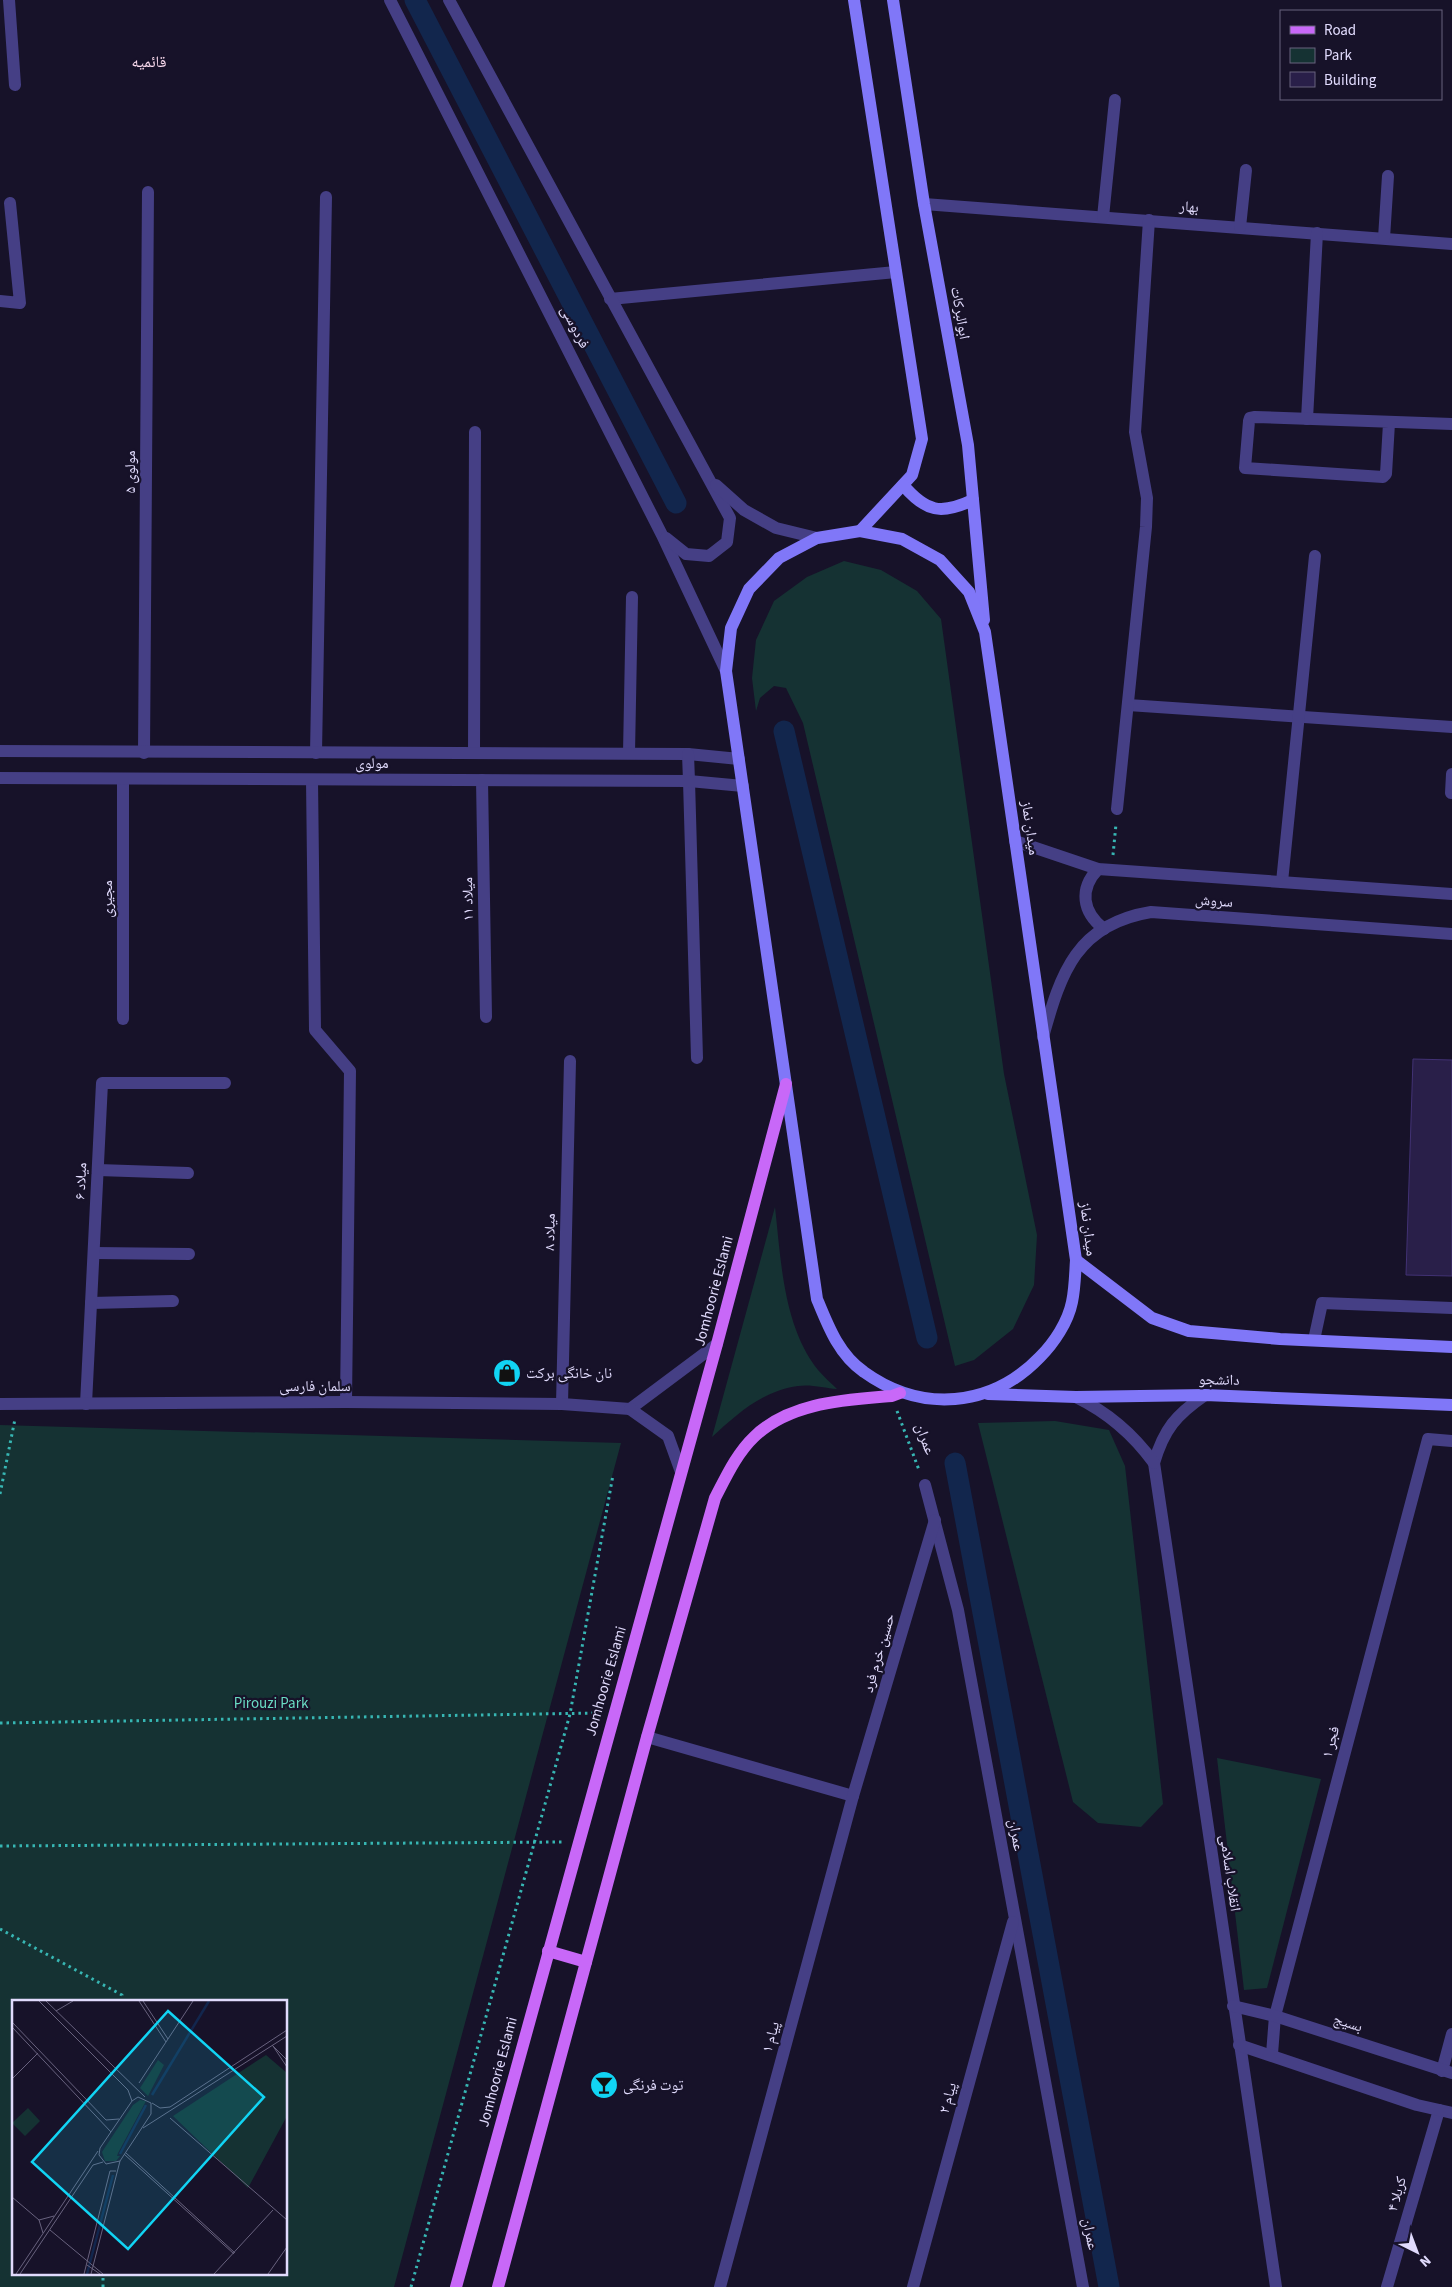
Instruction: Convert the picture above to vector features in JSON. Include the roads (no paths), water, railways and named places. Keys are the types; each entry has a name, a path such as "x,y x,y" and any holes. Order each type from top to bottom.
{"main road":[{"path":"854,0 922,439 912,475 860,531"},
{"name":"ابوالبرکات","path":"893,0 924,204 968,445 985,632"},
{"path":"903,485 916,500 934,509 955,508 973,500"},
{"name":"میدان نماز","path":"860,531 902,539 940,560 969,592 985,632 1076,1260 1072,1303 1054,1343 1024,1374 985,1394 943,1400 896,1394 862,1371 834,1339 817,1299 726,671 731,628 749,589 779,558 817,538 860,531"},
{"name":"Jomhoorie Eslami","path":"456,2287 717,1344 786,1084"},
{"path":"1076,1260 1152,1318 1189,1331 1452,1347"},
{"path":"498,2287 646,1736 715,1498 731,1468 754,1437 786,1414 839,1401 896,1394"},
{"name":"دانشجو","path":"985,1394 1076,1398 1205,1395 1452,1405"},
{"path":"548,1951 586,1962"}],"street":[{"path":"9,0 15,85"},
{"name":"فردوسی","path":"390,0 662,534 726,671"},
{"path":"449,0 730,518 727,542 709,556 686,554 662,534"},
{"path":"1103,217 1115,100"},
{"path":"1240,227 1246,170"},
{"path":"1384,238 1388,176"},
{"name":"مولوی ۵","path":"144,753 148,192"},
{"path":"316,753 326,197"},
{"path":"0,301 20,303 10,204"},
{"name":"بهار","path":"924,204 1452,244"},
{"path":"1117,809 1146,527 1146,498 1135,432 1149,220"},
{"path":"1307,419 1317,234"},
{"path":"610,299 896,272"},
{"path":"1389,423 1386,474 1383,477 1245,468 1250,418 1452,424"},
{"path":"474,753 476,432"},
{"path":"708,478 744,510 776,528 817,538"},
{"path":"1282,882 1315,556"},
{"path":"628,754 632,597"},
{"path":"1128,705 1452,727"},
{"name":"مولوی","path":"0,751 688,754 739,759"},
{"path":"688,754 697,1058"},
{"path":"1451,793 1452,774"},
{"name":"مولوی","path":"0,778 689,781 743,786"},
{"name":"مجیری","path":"123,779 124,1019"},
{"path":"312,780 315,1030 350,1071 346,1402"},
{"name":"میلاد ۱۱","path":"482,780 486,1017"},
{"name":"سروش","path":"1016,841 1098,869 1452,894"},
{"path":"1098,869 1090,878 1085,889 1084,900 1087,912 1094,922 1104,929"},
{"name":"سروش","path":"1043,1037 1055,994 1072,958 1086,942 1121,919 1151,912 1452,934"},
{"name":"میلاد ۸","path":"562,1404 570,1062"},
{"name":"میلاد ۶","path":"86,1404 102,1083 225,1083"},
{"path":"98,1170 188,1173"},
{"path":"94,1253 189,1254"},
{"path":"91,1304 173,1301"},
{"path":"1314,1340 1322,1303 1452,1308"},
{"path":"681,1472 668,1436 630,1409 717,1344"},
{"path":"1154,1463 1161,1440 1171,1424 1187,1407 1205,1395"},
{"path":"1076,1398 1100,1409 1123,1428 1140,1443 1154,1463"},
{"name":"سلمان فارسی","path":"0,1404 346,1402 562,1404 630,1409"},
{"name":"فجر ۱","path":"1272,2054 1275,2016 1428,1439 1452,1441"},
{"name":"انقلاب اسلامی","path":"1154,1463 1276,2287"},
{"name":"عمران","path":"925,1486 958,1610 1083,2287"},
{"name":"حسین خرم فرد","path":"853,1796 935,1520"},
{"path":"646,1736 853,1796"},
{"name":"پیام ۱","path":"720,2287 853,1796"},
{"name":"پیام ۲","path":"913,2287 1014,1917"},
{"name":"بسیج","path":"1233,2006 1275,2016 1447,2072"},
{"path":"1447,2072 1452,2034"},
{"path":"1239,2045 1272,2054 1417,2105 1452,2113"},
{"name":"کربلا ۴","path":"1387,2287 1439,2110"}],"waterway":[{"path":"415,0 676,503"},
{"path":"784,731 927,1338"},
{"path":"955,1463 1109,2287"}],"place":[{"name":"نان خانگی برکت","path":"507,1373"},
{"name":"توت فرنگی","path":"604,2085"}],"district":[{"name":"قائمیه","path":"149,62"}],"park label":[{"name":"Pirouzi Park","path":"271,1703"}]}
